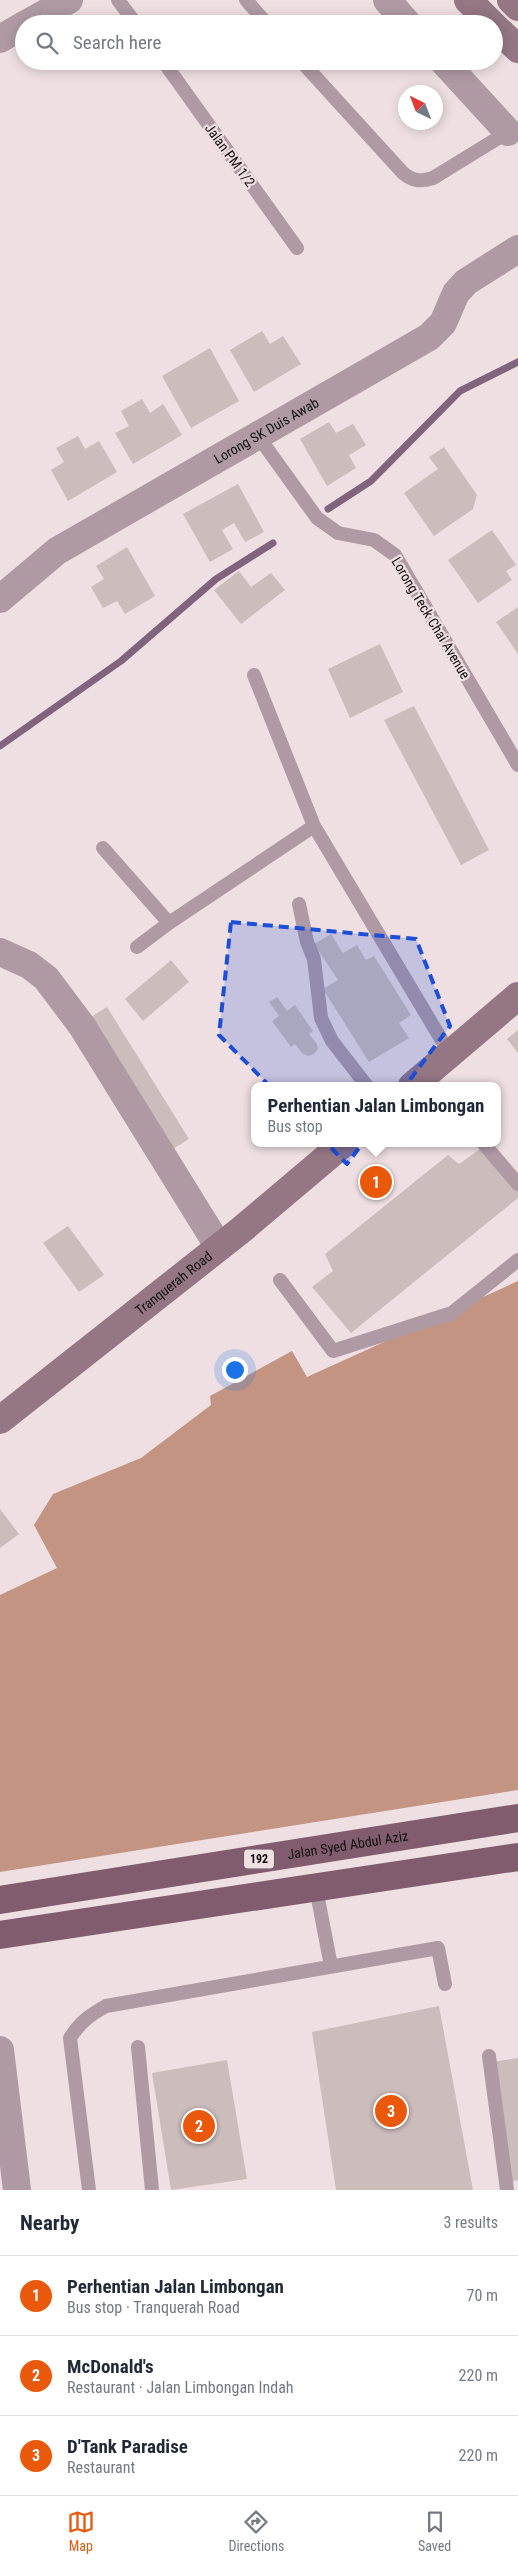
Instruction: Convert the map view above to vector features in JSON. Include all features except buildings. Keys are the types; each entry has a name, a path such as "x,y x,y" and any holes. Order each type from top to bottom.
{"main road":[{"path":"468,0 483,15"},
{"path":"511,0 518,7"},
{"path":"503,35 518,49"},
{"path":"417,1082 518,996"},
{"name":"Tranquerah Road","path":"0,1420 219,1247 339,1147"},
{"name":"Jalan Syed Abdul Aziz","path":"0,1900 518,1818"},
{"path":"0,1935 518,1857"}],"street":[{"path":"387,0 400,15"},
{"path":"41,15 66,1"},
{"path":"0,39 15,30"},
{"path":"451,70 508,132"},
{"name":"Lorong SK Duis Awab","path":"0,600 57,552 429,337 443,323 456,293 466,282 518,249"},
{"path":"0,952 29,965 46,978 82,1026 219,1247"},
{"path":"0,2050 17,2190"}],"lane":[{"path":"118,0 129,15"},
{"path":"246,0 259,15"},
{"name":"Jalan PM 1/2","path":"169,70 297,248"},
{"path":"309,70 411,180 422,181 432,178 508,132"},
{"name":"Lorong Teck Chai Avenue","path":"258,436 317,518 338,533 374,540 395,555 518,765"},
{"path":"254,674 314,826 450,1054"},
{"path":"137,948 169,923 314,826"},
{"path":"103,848 169,923"},
{"path":"299,904 307,942 316,966 317,998 321,1018 332,1041 364,1082"},
{"path":"486,1147 518,1184"},
{"path":"280,1280 333,1351 452,1313 518,1260"},
{"path":"316,1888 331,1966"},
{"path":"88,2190 70,2038 79,2024 90,2015 106,2006 438,1948 445,1984"},
{"path":"138,2047 152,2190"},
{"path":"489,2056 507,2190"},
{"path":"512,2190 518,2189"}],"highlighted area":[{"path":"231,922 416,939 450,1026 347,1164 219,1035"}],"shaded area":[{"path":"518,1281 518,1790 0,1872 0,1595 57,1568 34,1525 53,1494 141,1458 211,1405 210,1396 292,1351 307,1377"}],"waterway":[{"path":"328,509 371,481 460,391 518,362"},
{"path":"0,746 121,661 216,579 273,543"}],"place":[{"name":"Perhentian Jalan Limbongan","path":"376,1182"},
{"name":"D'Tank Paradise","path":"391,2111"},
{"name":"McDonald's","path":"199,2126"}]}
